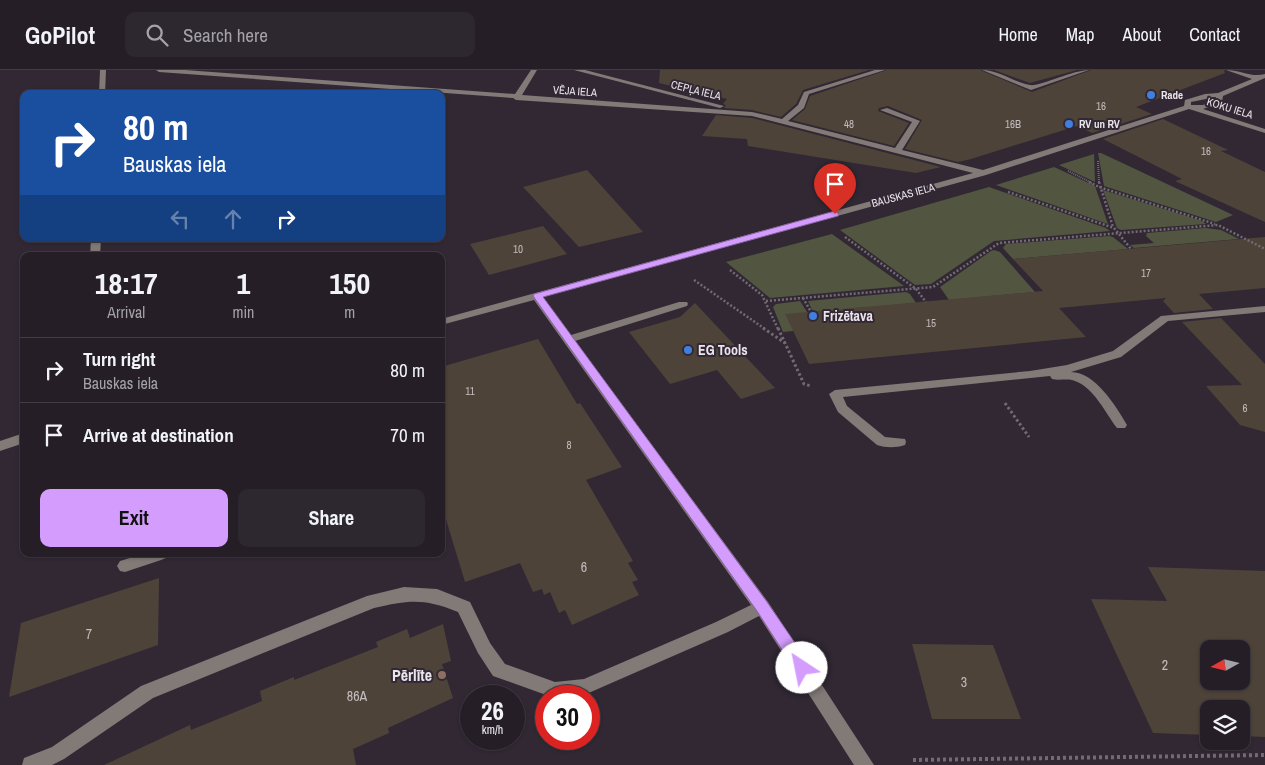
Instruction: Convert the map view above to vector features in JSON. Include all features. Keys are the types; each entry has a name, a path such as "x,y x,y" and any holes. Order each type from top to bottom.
{"street":[{"path":"102,90 103,70"},
{"name":"VĒJA IELA","path":"159,70 414,90"},
{"path":"516,98 534,70"},
{"name":"CEPĻA IELA","path":"577,70 752,114"},
{"path":"784,121 801,106 806,93 882,70"},
{"path":"985,70 1031,88 1086,70"},
{"path":"1229,70 1262,77"},
{"name":"BAUSKAS IELA","path":"445,321 983,173 1188,107 1204,107 1214,104 1220,101 1219,95 1262,77"},
{"name":"VĒJA IELA","path":"445,92 752,114 983,173"},
{"name":"KOKU IELA","path":"1188,107 1265,131"},
{"path":"884,110 916,121 898,150"},
{"path":"537,296 762,607 865,765"},
{"path":"568,339 683,304"},
{"path":"900,442 882,442 842,409 835,394 1068,369 1117,354 1165,318 1265,309"},
{"path":"1030,374 1076,376 1092,385 1121,425"},
{"path":"0,446 20,439"},
{"path":"125,566 152,557"},
{"path":"31,765 58,753 147,692 373,601 404,594 438,596 464,607 484,648 500,670 555,690 584,687 722,627 762,607"}],"path":[{"path":"1098,160 1099,186 1114,228 1131,249"},
{"path":"1061,168 1099,186 1218,225 1265,249"},
{"path":"1007,192 1114,228"},
{"path":"766,301 933,287 999,242 1218,225"},
{"path":"842,234 916,289 926,302"},
{"path":"726,267 762,295 804,384 835,394"},
{"path":"689,278 785,344"},
{"path":"803,298 811,312"},
{"path":"912,760 1265,755"}],"green space":[{"path":"1098,153 1233,215 1216,222 1104,186"},
{"path":"1094,154 1095,182 1059,165"},
{"path":"1054,167 1095,186 1108,224 996,185"},
{"path":"989,187 1110,231 994,241 931,284 915,285 840,230"},
{"path":"1103,190 1202,221 1206,224 1121,230 1117,228"},
{"path":"1206,228 1221,230 1239,239 1134,248 1130,245 1154,243 1146,236 1147,233"},
{"path":"832,234 904,286 770,298 726,262"},
{"path":"1109,236 1128,249 1013,259 1003,248 1006,244"},
{"path":"994,250 1000,252 1035,292 949,300 940,287"},
{"path":"906,292 910,294 916,303 813,312 808,301"},
{"path":"800,301 807,312 793,331 783,332 773,307 776,304"}],"building":[{"path":"660,70 869,70 803,90 796,104 781,117 752,110 724,108 726,105 723,104 727,99 659,83"},
{"path":"887,70 980,70 1032,92 1091,70 1224,70 1225,73 1136,107 1152,114 1092,133 1077,126 958,162 905,149 922,120 888,106 879,108 878,111 909,123 894,146 792,120 805,109 810,96"},
{"path":"994,70 1077,70 1030,83"},
{"path":"716,115 752,118 941,167 916,173 748,146 747,139 702,136"},
{"path":"1163,119 1228,150 1221,151 1265,172 1265,222 1175,181 1182,179 1103,139"},
{"path":"587,170 643,232 579,247 523,187"},
{"path":"543,226 567,254 489,275 470,244"},
{"path":"1265,237 1265,288 1199,294 1213,309 1174,313 1163,301 1166,298 1059,308 1086,337 809,364 785,314 1043,291 1013,259"},
{"name":"EG Tools","path":"695,303 775,388 741,399 717,370 670,384 629,332 680,317"},
{"path":"1221,318 1265,364 1265,432 1240,425 1206,386 1242,385 1182,322"},
{"path":"538,339 577,404 580,403 622,467 586,480 633,561 628,563 638,580 632,582 639,595 572,625 565,610 559,613 550,592 544,595 542,589 533,592 520,563 465,582 445,516 445,366"},
{"path":"1148,567 1265,571 1265,737 1250,736 1250,700 1200,700 1200,735 1153,733 1091,599 1167,601"},
{"path":"159,578 158,645 9,697 21,623"},
{"path":"443,624 451,661 442,664 453,698 388,728 389,733 353,749 356,765 104,765 190,725 191,730 262,701 260,691 294,677 294,680 378,647 376,642 407,629 410,638"},
{"path":"912,644 993,645 1021,719 932,719"}],"place":[{"name":"Rade","path":"1151,95"},
{"name":"RV un RV","path":"1069,124"},
{"name":"Frizētava","path":"813,316"},
{"name":"EG Tools","path":"688,350"},
{"name":"Pērlīte","path":"442,675"}],"route":[{"path":"802,668 762,607 537,296 835,214"}]}
